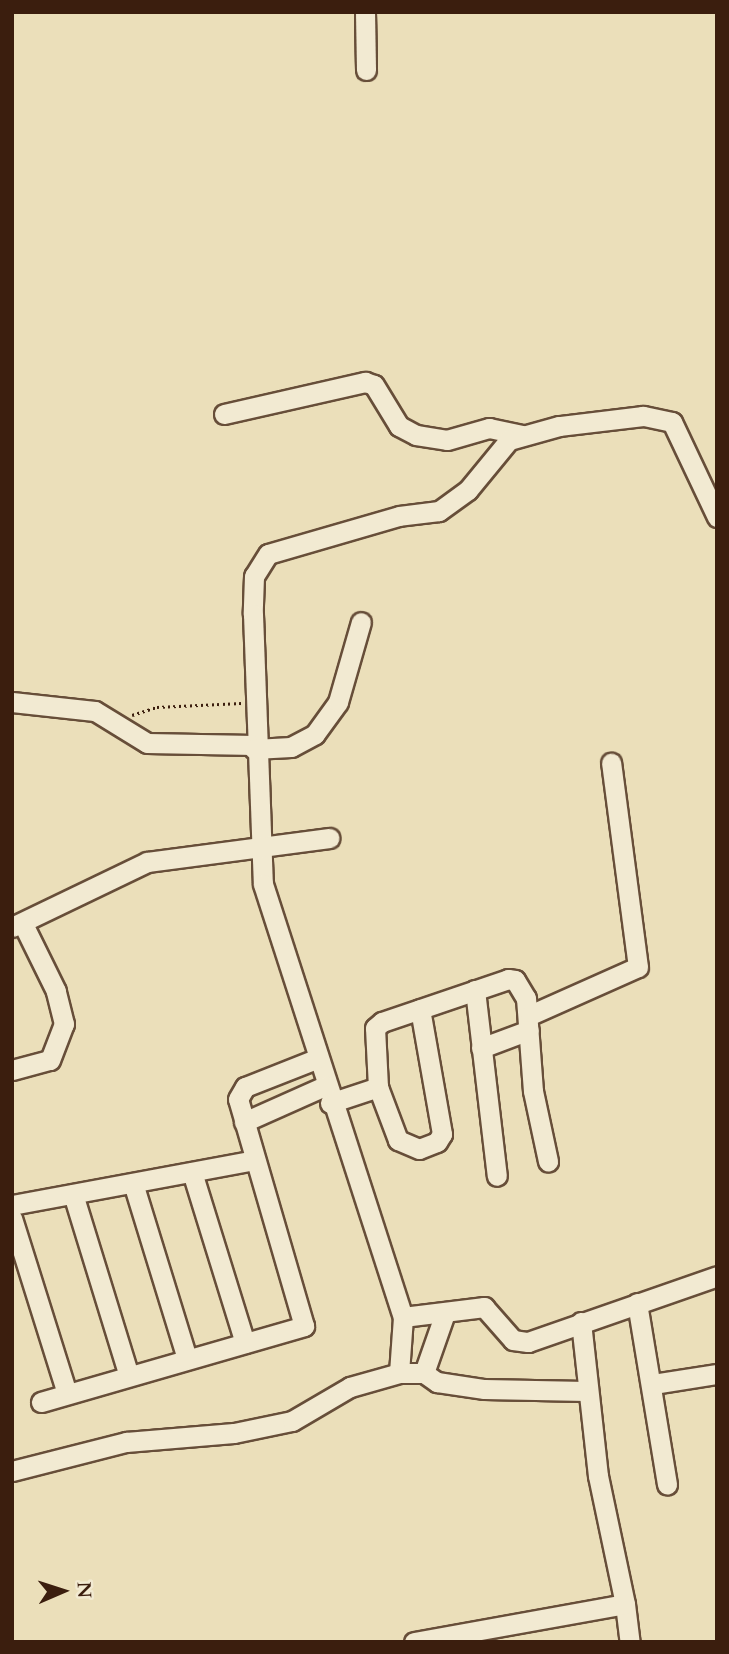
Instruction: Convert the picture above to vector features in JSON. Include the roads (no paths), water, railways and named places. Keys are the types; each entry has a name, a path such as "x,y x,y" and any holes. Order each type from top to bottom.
{"street":[{"path":"365,12 366,70"},
{"path":"225,414 365,382 374,384 399,426 423,438 447,440 489,428 522,435"},
{"path":"399,1373 403,1317 316,1059 263,884 258,851 254,747 254,576 259,562 298,542 449,506 468,490 499,447 522,435 586,421 659,416 672,422 682,438 717,517"},
{"path":"12,702 95,711 122,725 147,743 291,747 315,734 338,702 361,622"},
{"path":"481,1048 638,967 611,763"},
{"path":"12,1070 50,1060 64,1024 56,991 18,925 147,862 258,851 329,838"},
{"path":"420,1010 443,1125 437,1142 419,1149 398,1140 378,1087 375,1028 420,1010 475,990 515,980 529,1023 533,1091 548,1161"},
{"path":"475,990 497,1176"},
{"path":"41,1402 304,1326 244,1122 241,1090 316,1059"},
{"path":"244,1122 328,1094 378,1087"},
{"path":"12,1205 255,1160"},
{"path":"192,1172 245,1343"},
{"path":"133,1183 187,1359"},
{"path":"73,1194 129,1376"},
{"path":"12,1219 67,1394"},
{"path":"403,1317 491,1310 503,1330 520,1342 717,1276"},
{"path":"637,1303 653,1384 667,1485"},
{"path":"424,1373 445,1313"},
{"path":"581,1322 586,1391 598,1476 625,1604 630,1642"},
{"path":"12,1471 126,1442 234,1433 292,1421 350,1387 399,1373 424,1373 452,1387 586,1391"},
{"path":"653,1384 717,1374"},
{"path":"414,1642 625,1604"}]}
